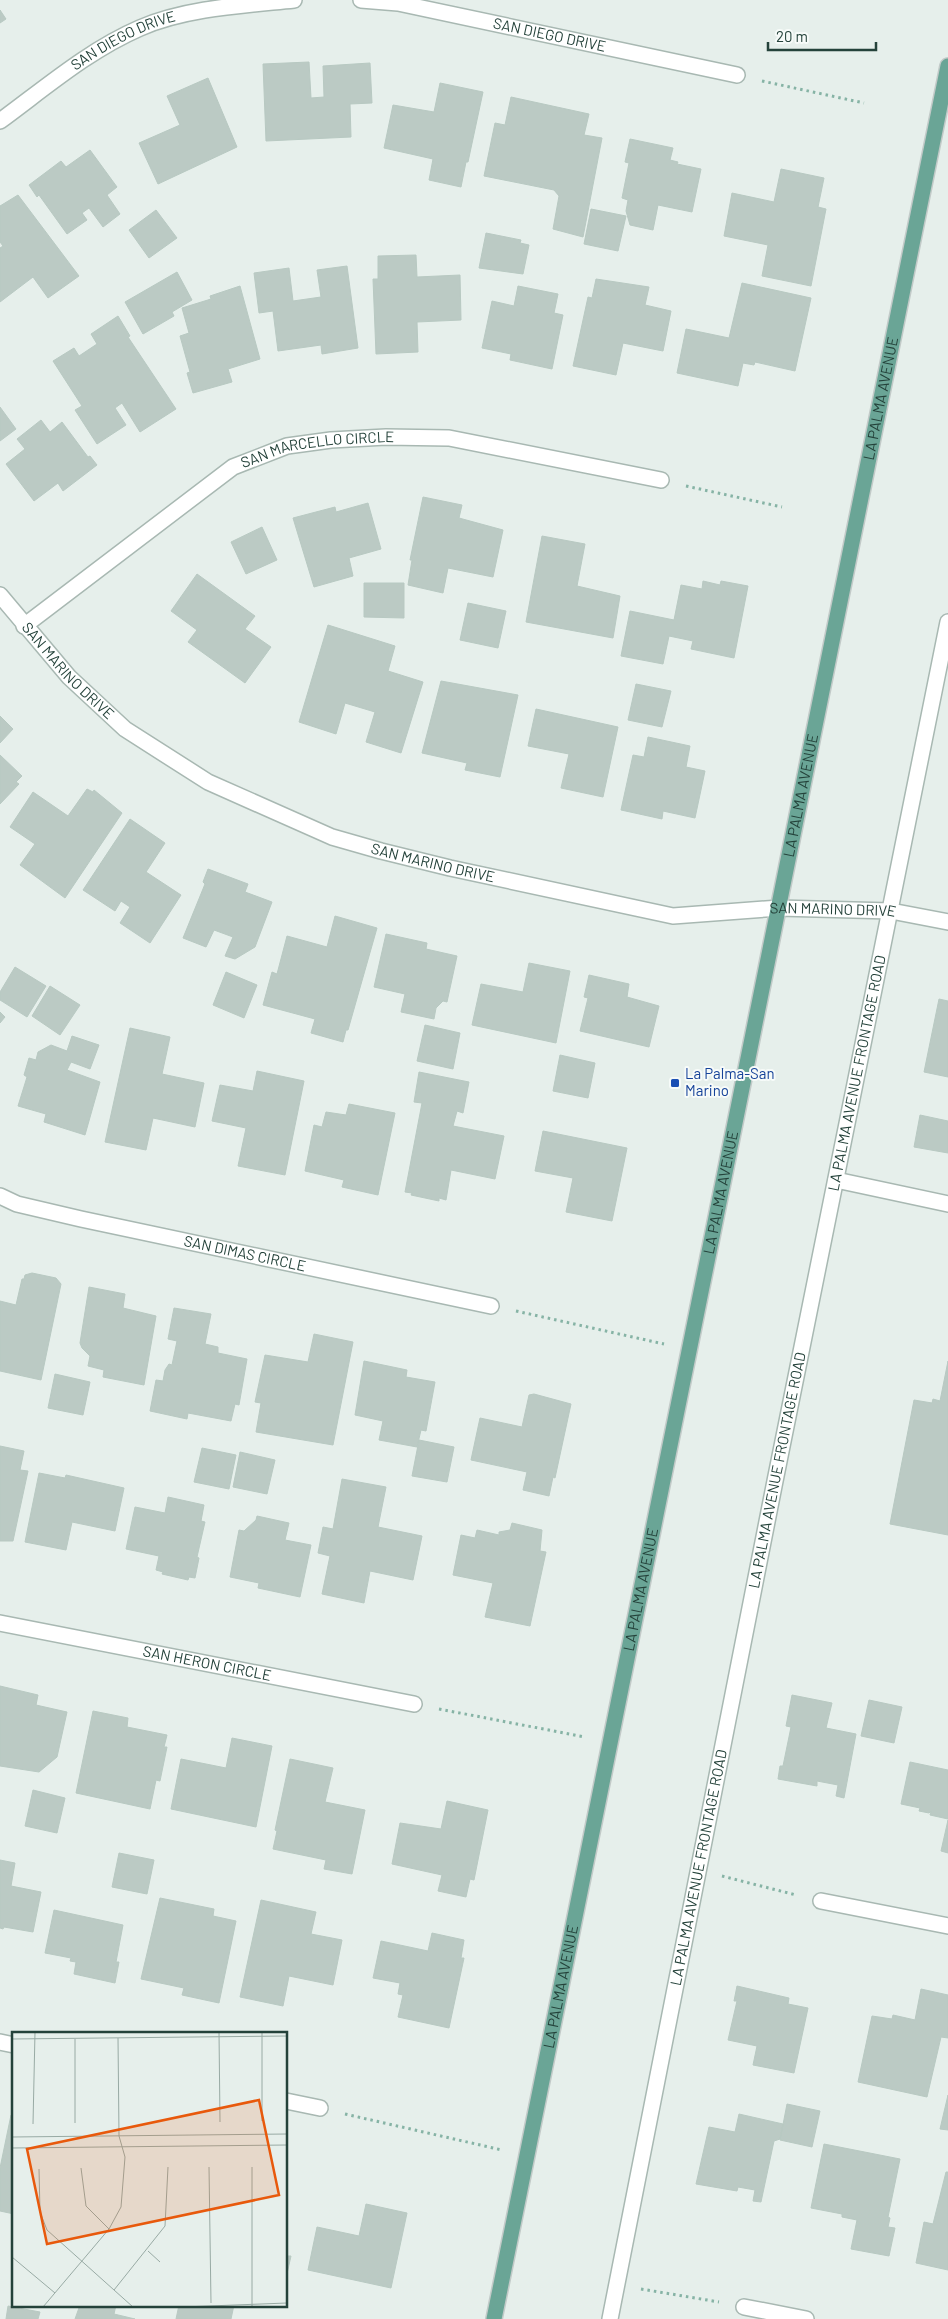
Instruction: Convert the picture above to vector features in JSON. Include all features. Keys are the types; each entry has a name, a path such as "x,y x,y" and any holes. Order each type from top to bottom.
{"main road":[{"name":"LA PALMA AVENUE","path":"494,2319 948,66"}],"street":[{"name":"SAN DIEGO DRIVE","path":"0,121 91,54 141,27 187,14 294,0"},
{"name":"SAN DIEGO DRIVE","path":"361,0 398,3 737,75"},
{"name":"SAN MARCELLO CIRCLE","path":"24,626 233,467 287,446 331,440 386,437 449,438 661,480"},
{"name":"SAN MARINO DRIVE","path":"0,595 24,626 69,677 126,729 208,782 332,837 381,852 674,916 779,908 891,910 948,922"},
{"name":"LA PALMA AVENUE FRONTAGE ROAD","path":"610,2319 948,622"},
{"path":"836,1180 948,1204"},
{"name":"SAN DIMAS CIRCLE","path":"0,1196 17,1204 81,1219 491,1306"},
{"name":"SAN HERON CIRCLE","path":"0,1623 414,1704"},
{"path":"821,1901 948,1926"},
{"path":"288,2101 320,2108"},
{"path":"744,2306 806,2319"}],"path":[{"path":"737,75 864,103"},
{"path":"661,480 782,507"},
{"path":"491,1306 690,1350"},
{"path":"414,1704 611,1742"},
{"path":"699,1870 821,1901"},
{"path":"320,2108 527,2155"},
{"path":"616,2284 744,2306"}],"building":[{"path":"0,10 6,19 0,23"},
{"path":"309,62 311,98 324,97 323,66 370,63 372,103 350,104 351,137 266,141 263,64"},
{"path":"208,78 237,147 158,184 139,143 180,125 167,96"},
{"path":"440,83 483,92 461,187 429,180 433,159 384,148 393,105 434,112"},
{"path":"511,97 589,114 584,135 602,138 583,237 553,229 559,196 554,190 484,176 495,123 505,125"},
{"path":"630,139 673,148 670,160 678,162 677,164 701,169 692,212 658,205 653,230 630,225 626,211 628,200 622,198 629,163 625,162"},
{"path":"90,150 117,187 107,195 120,214 103,227 89,208 82,213 87,220 67,234 39,195 37,197 29,185 61,161 66,167"},
{"path":"781,169 824,178 818,207 826,209 811,286 762,276 768,245 724,236 732,193 774,202"},
{"path":"18,195 79,276 48,298 33,277 0,302 0,248 3,246 0,242 0,206"},
{"path":"591,209 626,216 618,251 584,244"},
{"path":"156,210 177,238 149,258 129,230"},
{"path":"486,233 521,240 520,243 529,245 523,274 479,268"},
{"path":"416,255 417,277 460,275 461,320 417,322 418,352 376,354 373,279 378,279 378,256"},
{"path":"347,266 358,348 322,354 321,345 278,351 273,311 259,313 254,273 289,268 293,301 321,297 317,270"},
{"path":"177,272 192,300 172,312 174,316 143,334 125,302"},
{"path":"596,279 649,287 645,305 671,311 663,351 623,343 616,375 573,366 588,297 592,298"},
{"path":"742,283 811,298 795,371 755,362 754,365 743,363 738,386 677,373 686,329 729,338"},
{"path":"240,286 260,359 228,369 232,382 193,393 187,373 190,372 180,336 189,333 182,308 211,299 210,296"},
{"path":"518,286 558,294 554,313 563,315 552,369 510,360 511,354 482,348 492,301 514,306"},
{"path":"118,316 130,336 128,337 176,409 140,432 122,403 115,408 126,425 97,444 75,410 82,406 53,361 74,348 79,356 97,344 91,334"},
{"path":"0,407 16,429 0,441"},
{"path":"41,420 50,432 62,422 88,457 90,456 97,465 63,491 58,483 34,501 6,464 25,449 17,439"},
{"path":"423,497 462,505 459,518 503,530 493,577 448,568 443,593 408,585 412,560 410,560"},
{"path":"368,503 381,549 349,558 353,576 314,587 293,518 335,507 336,512"},
{"path":"262,527 277,560 246,574 231,542"},
{"path":"542,536 585,544 577,586 620,596 613,638 526,622"},
{"path":"197,574 255,616 245,629 271,647 245,683 188,642 197,630 171,611"},
{"path":"703,581 720,585 721,581 748,586 734,658 691,649 693,641 669,636 663,664 621,656 630,611 674,620 681,585 702,589"},
{"path":"364,583 404,583 404,618 364,617"},
{"path":"468,603 506,611 498,648 460,640"},
{"path":"328,625 395,646 388,671 423,682 401,753 366,742 375,712 345,703 336,734 299,722"},
{"path":"441,681 518,695 500,777 465,770 467,763 422,753"},
{"path":"636,684 671,691 662,727 628,720"},
{"path":"536,709 618,727 603,797 561,788 569,754 528,746"},
{"path":"0,716 13,729 0,743"},
{"path":"648,737 690,746 686,767 705,771 695,818 663,811 662,819 621,810 633,755 644,757"},
{"path":"0,755 22,776 16,782 19,784 0,804"},
{"path":"87,789 93,792 94,790 122,813 65,898 20,865 35,844 10,827 33,792 68,816"},
{"path":"130,819 165,843 146,872 181,895 150,943 120,923 130,907 121,901 115,911 83,890"},
{"path":"208,869 248,884 245,892 272,902 255,947 235,959 225,956 233,937 214,930 206,947 183,938 205,884 203,882"},
{"path":"335,916 377,928 343,1042 311,1033 315,1019 263,1005 272,972 277,974 287,936 327,947"},
{"path":"386,934 427,943 426,949 457,956 447,1002 443,1001 436,1008 434,1019 401,1012 405,994 374,987"},
{"path":"529,963 570,971 556,1043 472,1025 481,984 523,992"},
{"path":"15,967 46,986 27,1017 0,1000 0,992"},
{"path":"226,972 257,985 244,1018 213,1005"},
{"path":"589,975 629,984 627,997 659,1006 649,1047 580,1031 588,998 584,997"},
{"path":"50,986 80,1005 60,1035 32,1016"},
{"path":"939,999 948,1001 948,1077 924,1072"},
{"path":"0,1012 5,1017 0,1023"},
{"path":"425,1025 460,1033 453,1069 417,1061"},
{"path":"130,1028 170,1037 162,1074 204,1083 195,1127 153,1118 146,1150 105,1142"},
{"path":"72,1036 99,1045 90,1069 71,1062 67,1070 100,1082 85,1135 44,1122 46,1114 18,1106 27,1077 24,1075 29,1058 36,1060 38,1052 51,1045 67,1051"},
{"path":"560,1055 595,1063 588,1098 553,1091"},
{"path":"257,1071 304,1081 285,1175 238,1166 246,1128 212,1121 220,1085 253,1091"},
{"path":"419,1072 469,1082 463,1113 457,1111 453,1126 504,1136 495,1179 451,1170 446,1200 439,1198 439,1201 405,1192 422,1103 414,1102"},
{"path":"349,1104 395,1113 378,1195 342,1187 344,1180 305,1171 314,1125 322,1127 326,1112 346,1115"},
{"path":"920,1115 948,1121 948,1153 914,1147"},
{"path":"543,1131 627,1148 612,1221 566,1212 573,1178 535,1171"},
{"path":"32,1273 56,1278 61,1284 41,1380 0,1371 0,1301 16,1305 22,1279 24,1279 25,1275"},
{"path":"89,1287 125,1294 123,1308 156,1316 144,1385 103,1377 104,1370 88,1366 90,1356 80,1343"},
{"path":"174,1308 211,1314 205,1344 218,1347 218,1353 247,1359 239,1405 235,1404 231,1421 188,1413 187,1419 150,1411 156,1380 163,1381 165,1370 169,1364 172,1365 177,1341 168,1339"},
{"path":"314,1334 353,1342 333,1445 256,1432 261,1403 255,1402 265,1355 308,1362"},
{"path":"364,1361 407,1370 406,1377 435,1382 426,1431 421,1430 417,1447 379,1440 383,1421 355,1415"},
{"path":"948,1361 948,1535 890,1524 914,1400 932,1403 933,1399 940,1401"},
{"path":"55,1374 90,1382 83,1415 48,1408"},
{"path":"534,1394 571,1404 555,1478 553,1477 549,1496 523,1490 527,1472 471,1460 480,1418 522,1427 529,1395"},
{"path":"419,1440 454,1447 447,1482 412,1476"},
{"path":"0,1446 24,1451 20,1470 28,1471 13,1541 0,1541"},
{"path":"202,1448 236,1455 229,1489 194,1482"},
{"path":"240,1452 275,1460 267,1494 233,1487"},
{"path":"39,1473 65,1478 66,1475 124,1488 115,1531 72,1522 66,1550 25,1542"},
{"path":"342,1479 386,1487 378,1527 422,1536 413,1580 370,1571 364,1603 322,1594 330,1556 318,1553 323,1527 333,1529"},
{"path":"168,1497 204,1505 201,1521 205,1522 197,1557 199,1558 195,1578 189,1577 188,1580 162,1574 163,1572 156,1570 159,1556 126,1549 135,1507 165,1513"},
{"path":"257,1516 289,1523 285,1540 311,1545 300,1597 258,1588 259,1583 230,1577 239,1530 244,1531 256,1520"},
{"path":"512,1523 542,1530 540,1551 546,1552 530,1626 485,1617 493,1583 453,1575 461,1535 475,1538 477,1530 499,1535 499,1532 510,1530"},
{"path":"0,1686 38,1695 36,1705 67,1712 57,1757 39,1772 0,1766"},
{"path":"792,1695 832,1703 826,1728 856,1734 844,1798 836,1796 838,1785 817,1781 817,1786 778,1779 780,1766 783,1766 791,1727 786,1726"},
{"path":"869,1700 902,1707 894,1743 861,1736"},
{"path":"93,1711 128,1718 127,1727 167,1735 164,1747 167,1747 160,1781 156,1780 150,1809 76,1793"},
{"path":"232,1738 272,1746 256,1827 171,1809 181,1759 226,1768"},
{"path":"290,1759 333,1768 325,1802 365,1810 352,1874 324,1869 326,1860 273,1849 277,1831 275,1830"},
{"path":"910,1762 948,1770 948,1819 930,1815 931,1811 929,1813 919,1811 920,1808 901,1804"},
{"path":"33,1790 65,1798 57,1833 25,1826"},
{"path":"447,1801 488,1810 474,1880 470,1879 466,1897 438,1891 442,1875 392,1864 400,1823 441,1829"},
{"path":"948,1820 948,1853 941,1851"},
{"path":"119,1853 154,1860 147,1894 112,1887"},
{"path":"0,1860 15,1863 11,1886 41,1892 33,1932 0,1928"},
{"path":"160,1898 214,1909 213,1916 236,1921 219,2003 182,1995 184,1988 141,1979"},
{"path":"261,1900 316,1912 311,1934 342,1940 333,1985 289,1976 283,2006 240,1997"},
{"path":"54,1910 123,1925 116,1962 119,1962 115,1983 74,1974 76,1962 70,1961 71,1958 45,1953"},
{"path":"432,1933 464,1940 461,1958 464,1958 449,2028 398,2017 403,1995 398,1994 400,1983 373,1978 381,1941 428,1951"},
{"path":"737,1986 789,1998 788,2004 808,2008 794,2073 753,2065 757,2046 728,2040 737,2001 734,2001"},
{"path":"921,1989 948,1995 948,2038 941,2037 927,2097 858,2082 872,2016 892,2019 893,2015 915,2020"},
{"path":"948,2095 948,2130 940,2129"},
{"path":"787,2104 820,2111 812,2147 780,2140"},
{"path":"739,2114 783,2124 780,2139 774,2141 761,2202 753,2201 755,2190 738,2187 737,2191 696,2184 709,2127 735,2132"},
{"path":"12,2115 12,2214 0,2211 0,2168"},
{"path":"824,2144 900,2159 888,2217 890,2218 888,2227 895,2228 889,2256 851,2249 857,2220 842,2217 842,2214 811,2208"},
{"path":"946,2172 948,2172 948,2270 916,2263 924,2222 933,2224"},
{"path":"366,2204 407,2213 391,2288 308,2270 317,2227 359,2236"},
{"path":"288,2256 291,2256 288,2269"},
{"path":"8,2306 40,2312 38,2319 6,2319"},
{"path":"80,2306 116,2306 114,2314 135,2319 75,2319"},
{"path":"179,2306 234,2306 231,2319 176,2319"}],"place":[{"name":"La Palma-San Marino","path":"675,1083"}]}
